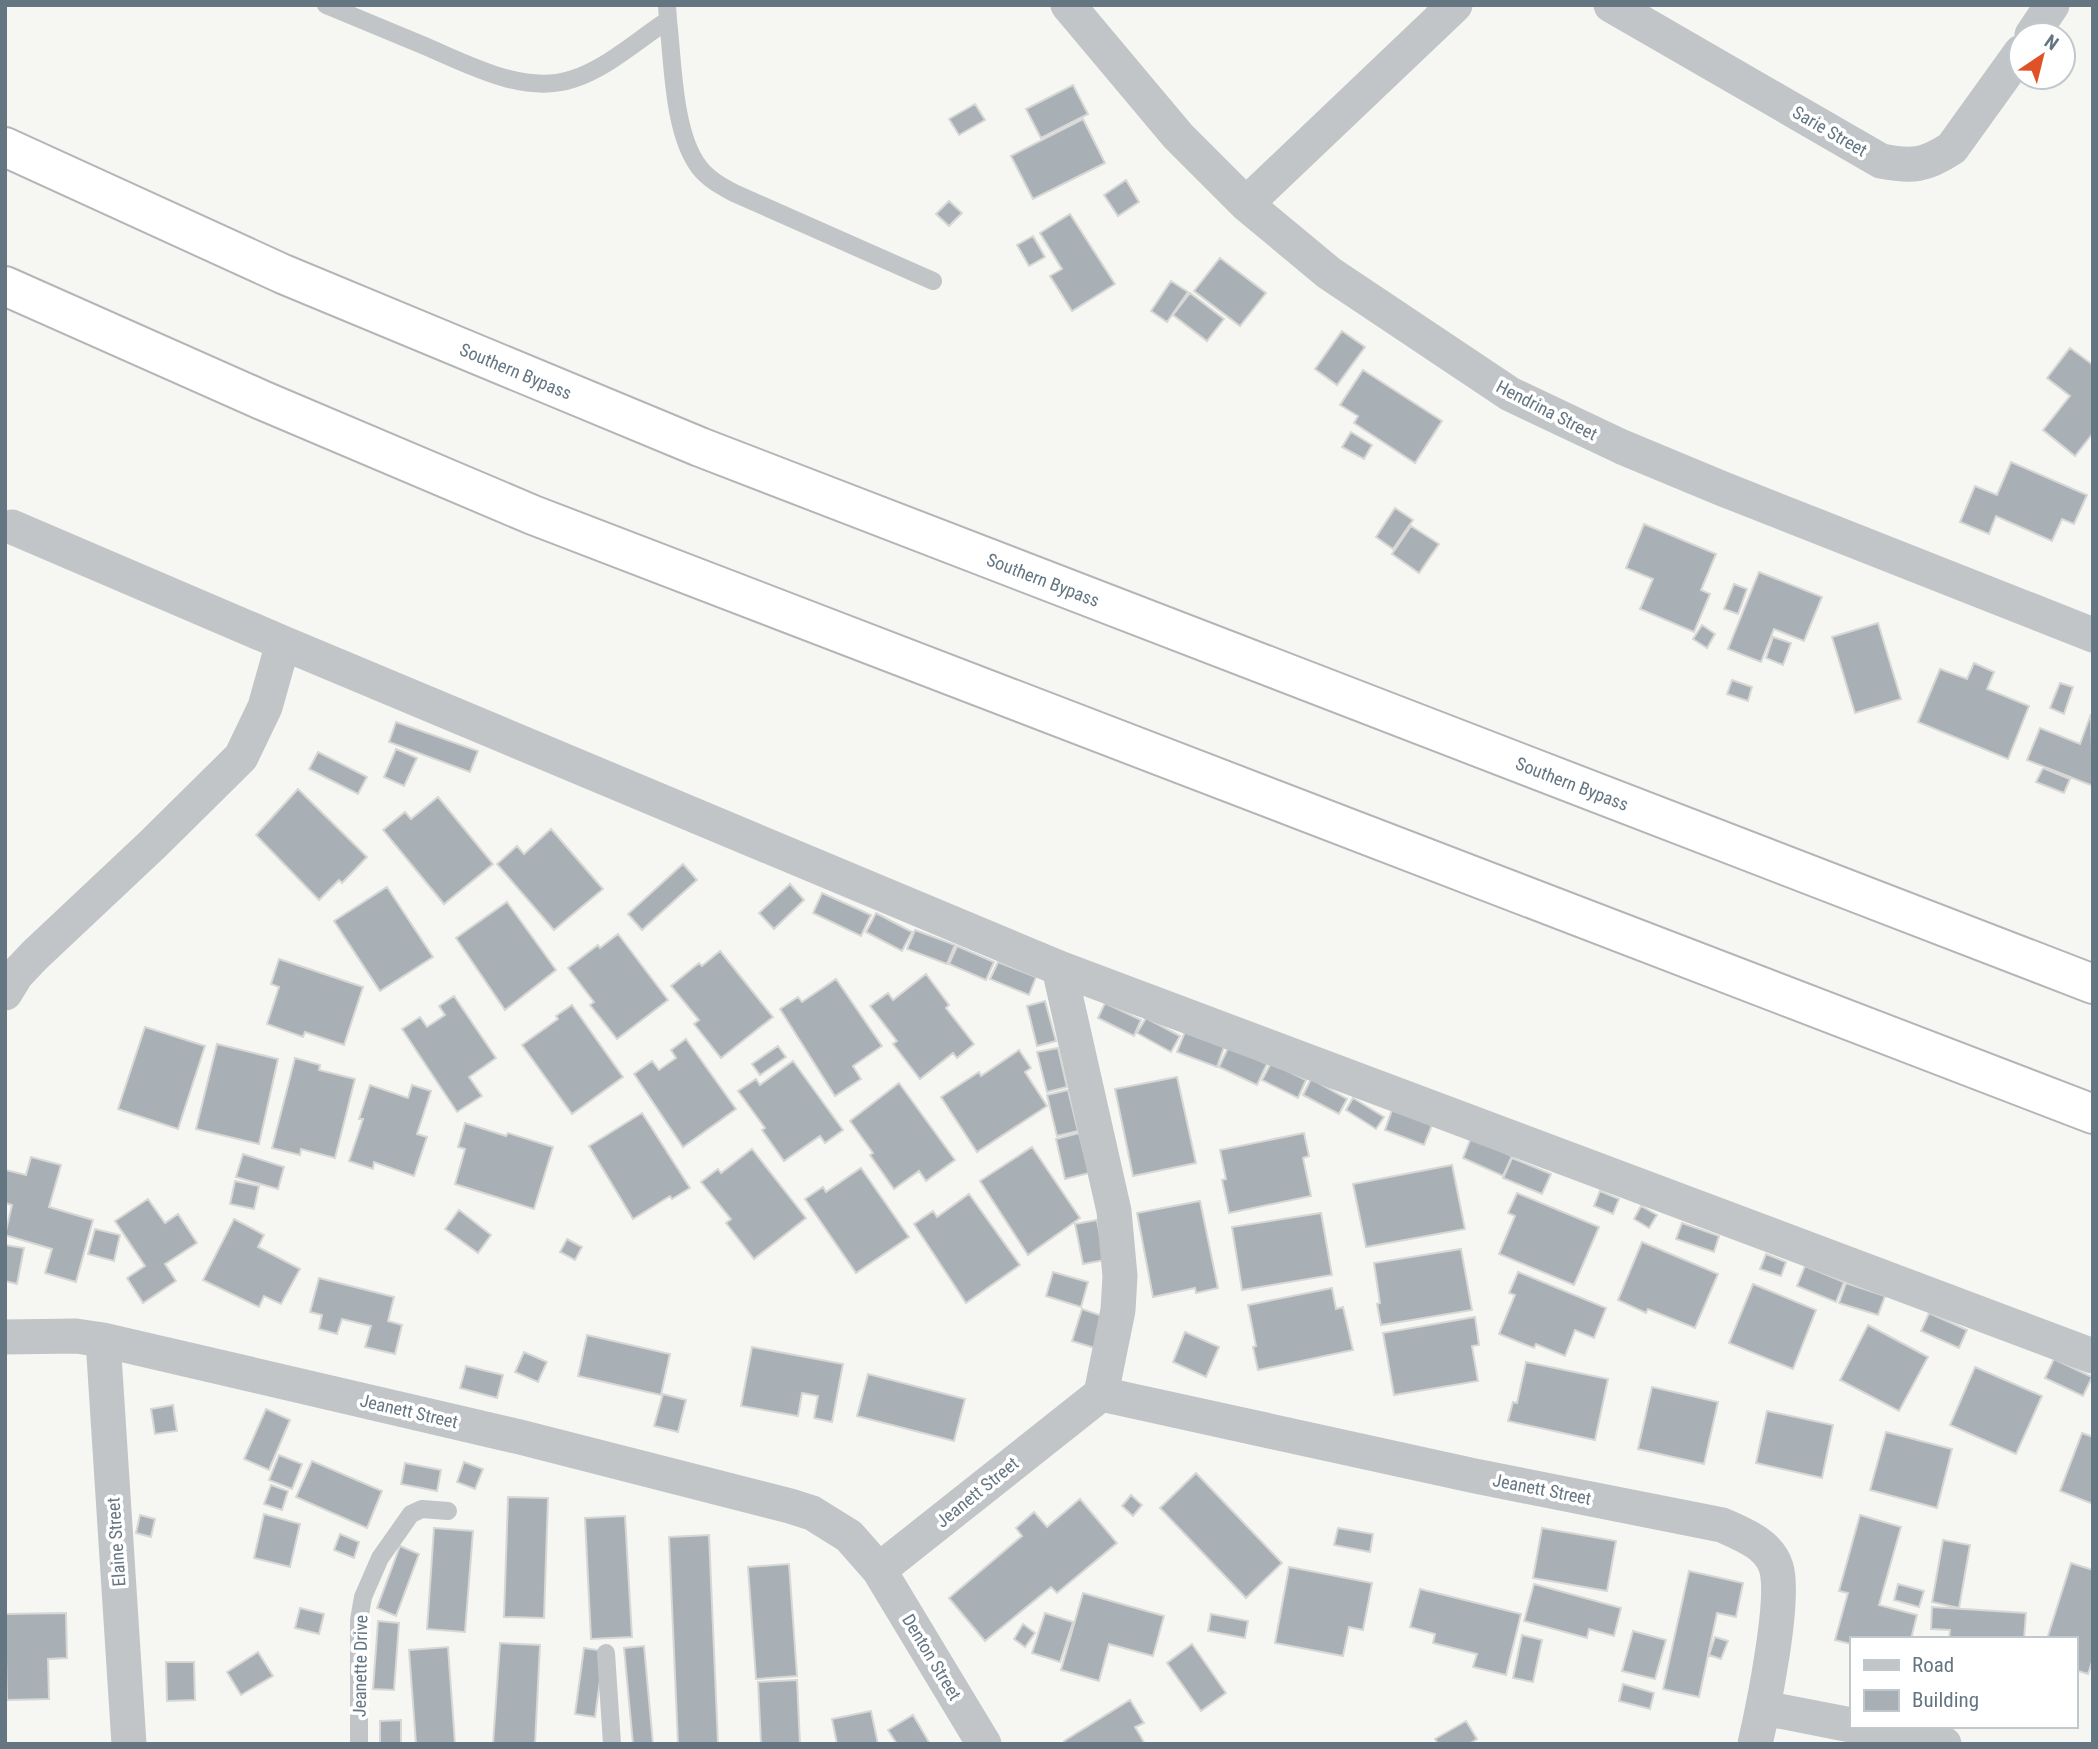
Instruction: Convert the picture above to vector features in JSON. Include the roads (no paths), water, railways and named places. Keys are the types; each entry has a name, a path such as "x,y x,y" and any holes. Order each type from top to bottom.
{"highway":[{"name":"Southern Bypass","path":"5,147 283,274 700,447 2093,984"},
{"path":"5,286 264,401 546,520 2093,1114"}],"street":[{"name":"Hendrina Street","path":"1068,5 1178,136 1246,204 1329,273 1510,394 1622,447 2093,635"},
{"path":"1246,204 1455,5"},
{"name":"Sarie Street","path":"1611,5 1881,161 1920,165 1938,158 1952,148 2007,71"},
{"path":"2041,21 2052,5"},
{"path":"12,527 1059,968 2093,1356"},
{"path":"5,993 16,975 35,955 241,757 265,707 283,643"},
{"path":"1059,968 1114,1211 1120,1276 1118,1310 1101,1394"},
{"name":"Jeanett Street","path":"5,1337 76,1335 103,1340 520,1437 790,1506 812,1513 849,1536 880,1570 1101,1394 1462,1473 1722,1525 1748,1537 1765,1549 1776,1567 1778,1589 1763,1708 1755,1744"},
{"name":"Elaine Street","path":"103,1340 129,1744"},
{"name":"Denton Street","path":"880,1570 984,1744"},
{"path":"1763,1708 1850,1725"},
{"path":"1864,1728 1944,1744"}],"lane":[{"path":"327,5 485,71 533,84 563,82 586,74 668,12"},
{"path":"668,12 684,135 690,152 704,173 734,193 933,281"},
{"name":"Jeanette Drive","path":"359,1744 359,1620 363,1597 380,1558 411,1514 422,1509 447,1511"},
{"path":"606,1653 612,1744"}]}
